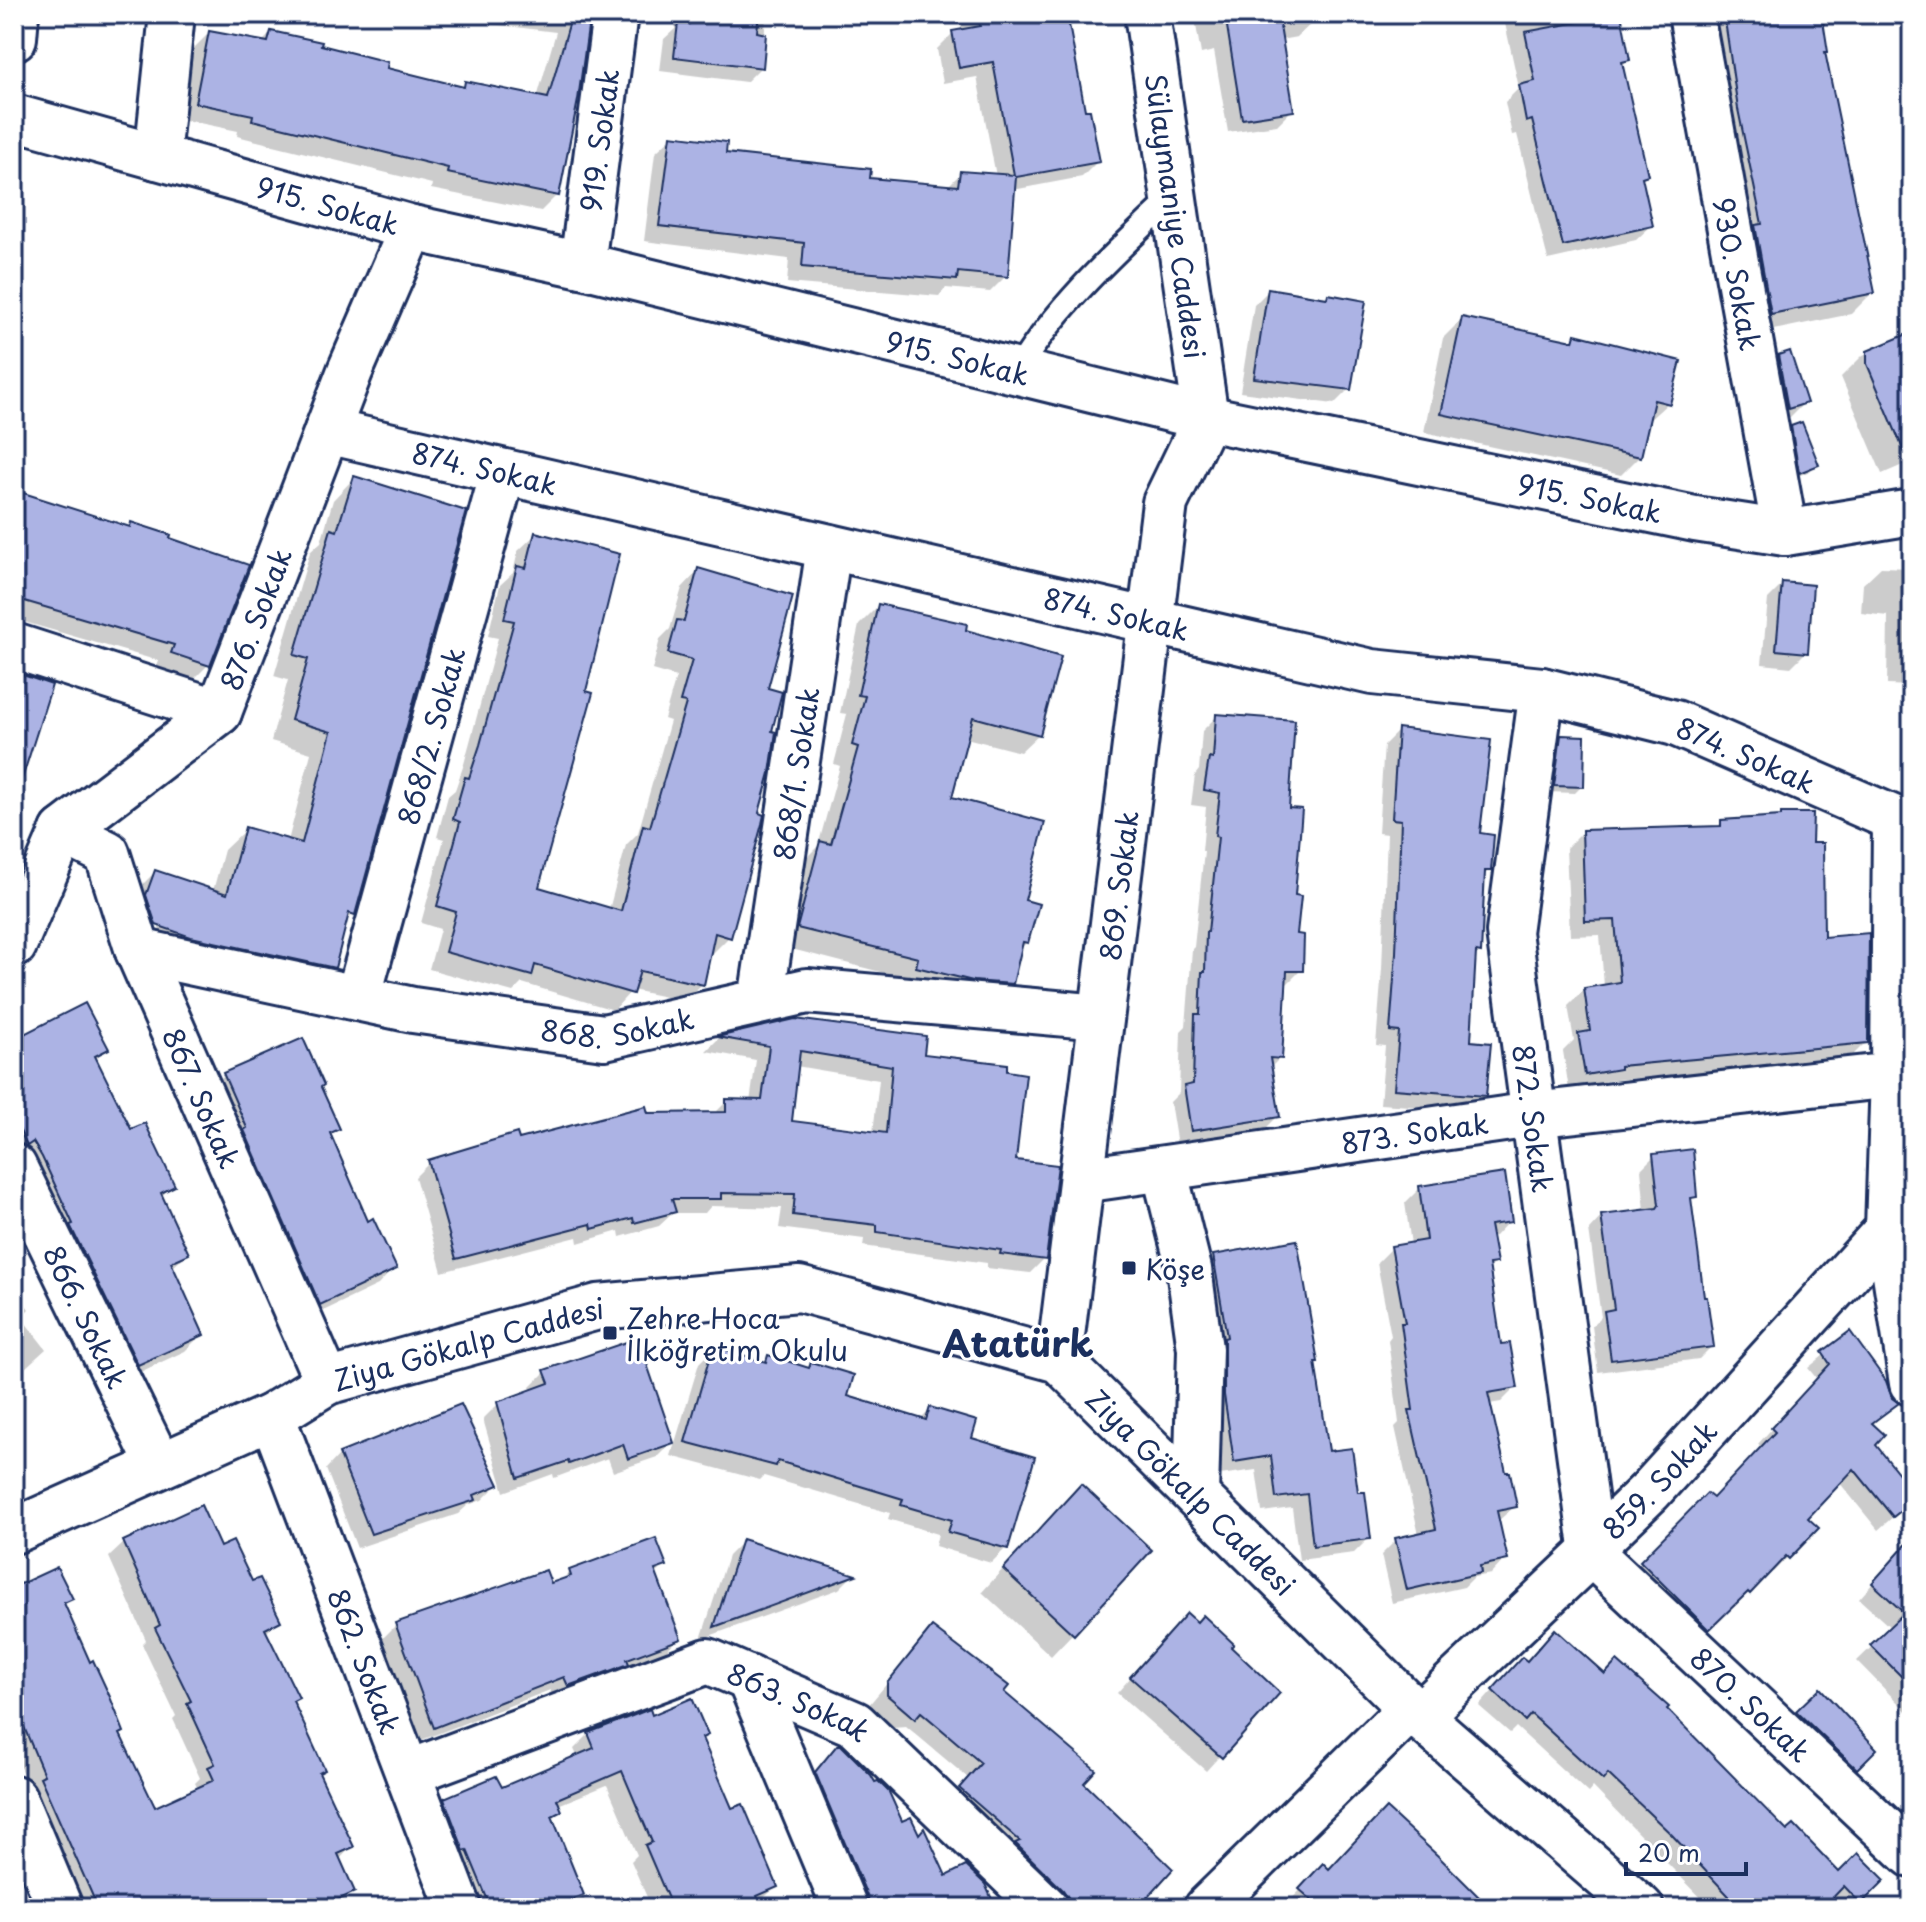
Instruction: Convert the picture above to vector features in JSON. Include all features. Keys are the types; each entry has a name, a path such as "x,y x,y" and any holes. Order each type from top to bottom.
{"street":[{"path":"14,38 16,14"},
{"path":"157,157 172,14"},
{"name":"919. Sokak","path":"582,265 615,14"},
{"name":"Sülaymaniye Caddesi","path":"1147,14 1206,418"},
{"name":"930. Sokak","path":"1691,14 1785,533"},
{"name":"915. Sokak","path":"14,117 412,228 582,265 1206,418 1695,519 1785,533 1912,512"},
{"name":"876. Sokak","path":"14,945 63,831 219,712 350,371 412,228"},
{"name":"869. Sokak","path":"1059,1360 1165,503 1206,418"},
{"name":"874. Sokak","path":"327,431 1372,672 1542,690 1675,723 1895,819 1893,1075"},
{"name":"868/2. Sokak","path":"358,998 503,472"},
{"name":"868/1. Sokak","path":"761,1001 829,547"},
{"path":"14,646 219,712"},
{"name":"872. Sokak","path":"1542,690 1509,932 1592,1550"},
{"name":"867. Sokak","path":"63,831 107,853 138,951 327,1382"},
{"name":"868. Sokak","path":"138,951 413,1010 604,1037 807,991 1101,1017"},
{"path":"1893,1075 1888,1229 1912,1383"},
{"name":"873. Sokak","path":"1082,1180 1532,1115 1893,1075"},
{"name":"866. Sokak","path":"14,1167 159,1465"},
{"path":"1164,1169 1189,1269 1200,1349 1196,1495"},
{"name":"859. Sokak","path":"1207,1908 1592,1550 1650,1491 1888,1229"},
{"name":"Ziya Gökalp Caddesi","path":"14,1531 272,1416 327,1382 598,1307 799,1289 1059,1360 1415,1712 1635,1906"},
{"name":"862. Sokak","path":"272,1416 457,1907"},
{"name":"870. Sokak","path":"1592,1550 1912,1855"},
{"name":"863. Sokak","path":"408,1773 708,1661 855,1724 1046,1908"},
{"path":"749,1678 845,1908"},
{"path":"14,1798 60,1908"}],"lane":[{"path":"1017,371 1057,316 1113,255 1174,197"}],"building":[{"path":"572,14 590,14 578,100 559,196 447,173 448,168 252,120 253,115 195,103 209,31 268,42 271,31 322,42 321,45 388,62 387,68 464,87 465,81 548,98"},
{"path":"690,14 759,14 757,32 766,34 763,68 674,57 678,23 689,24"},
{"path":"977,14 1067,14 1085,110 1090,110 1100,162 1016,177 1008,277 958,272 957,280 802,267 804,243 659,226 671,135 727,142 726,153 871,169 870,178 958,186 960,171 1014,175 993,62 959,68 952,31 980,26"},
{"path":"1225,14 1278,14 1294,111 1242,119"},
{"path":"1621,14 1630,60 1622,62 1648,175 1642,177 1653,226 1563,246 1532,120 1526,122 1519,85 1535,81 1525,32"},
{"path":"1724,14 1822,14 1828,52 1825,52 1875,293 1771,314 1755,225 1762,224 1738,109"},
{"path":"1268,288 1366,301 1351,390 1254,378"},
{"path":"1462,317 1573,341 1575,334 1681,361 1670,404 1654,400 1641,457 1441,414"},
{"path":"1912,332 1912,470 1867,364 1867,351"},
{"path":"1790,351 1807,403 1788,409 1778,355"},
{"path":"1802,422 1819,465 1799,473 1791,426"},
{"path":"354,476 466,511 355,915 349,913 335,968 191,937 156,925 146,895 155,870 227,894 245,827 302,843 331,732 291,720 308,659 294,655 331,529 337,531"},
{"path":"14,490 130,527 131,522 249,565 210,666 171,653 174,645 14,598"},
{"path":"535,532 620,554 586,691 593,693 539,887 621,911 643,825 650,827 686,703 680,702 692,660 668,653 677,620 684,621 698,568 793,596 768,688 782,692 772,731 776,732 770,773 759,813 764,815 762,824 731,938 715,933 704,985 640,971 633,994 535,965 532,976 445,952 456,912 437,906 460,822 453,819 465,777 469,778 480,745 514,621 504,619 517,566 526,568"},
{"path":"1782,582 1813,585 1808,653 1776,650"},
{"path":"878,604 967,624 966,630 1061,657 1040,735 973,717 952,797 1045,822 1025,900 1039,904 1028,943 1023,942 1013,984 973,981 916,967 918,958 797,928 820,841 831,844 858,747 852,745 865,696 858,695"},
{"path":"14,672 52,685 21,782 14,781"},
{"path":"1216,714 1295,720 1289,808 1302,809 1295,895 1301,896 1297,934 1304,935 1303,971 1287,971 1282,1059 1270,1058 1280,1117 1191,1131 1184,1086 1193,1084 1195,1014 1200,1014 1218,837 1215,836 1220,793 1204,790 1209,758 1213,759"},
{"path":"1398,728 1491,740 1480,833 1494,835 1491,871 1485,871 1481,953 1476,952 1471,1041 1491,1043 1486,1096 1394,1089 1399,1032 1390,1031 1401,820 1392,819"},
{"path":"1561,735 1585,736 1584,787 1554,786"},
{"path":"1781,813 1813,813 1812,843 1823,843 1824,937 1869,933 1868,1043 1620,1066 1620,1069 1585,1075 1578,1033 1590,1031 1584,988 1620,982 1615,920 1585,921 1582,830 1721,826 1721,820 1781,816"},
{"path":"85,1003 109,1049 95,1056 131,1129 145,1123 175,1186 161,1193 189,1254 171,1262 204,1335 138,1365 70,1225 73,1224 42,1157 33,1142 27,1146 14,1118 14,1039"},
{"path":"795,1019 926,1036 924,1054 1007,1064 1007,1071 1026,1074 1016,1160 1058,1165 1046,1260 1000,1254 1001,1250 877,1232 877,1225 793,1215 795,1194 721,1193 721,1199 672,1199 676,1212 634,1223 633,1218 592,1229 591,1224 456,1259 428,1160 517,1133 519,1139 646,1106 648,1113 726,1112 726,1099 762,1100 769,1046 717,1037","holes":["800,1051 892,1066 886,1133 792,1121"]},
{"path":"303,1038 340,1129 330,1133 368,1221 373,1218 397,1269 320,1305 244,1130 247,1128 223,1073"},
{"path":"1693,1149 1697,1197 1691,1198 1714,1347 1611,1360 1604,1311 1614,1309 1601,1215 1657,1208 1653,1154"},
{"path":"1505,1173 1512,1222 1490,1225 1497,1263 1489,1264 1501,1344 1510,1343 1518,1388 1488,1393 1517,1507 1497,1511 1508,1560 1480,1566 1481,1573 1407,1590 1395,1538 1436,1529 1409,1410 1413,1410 1401,1323 1405,1323 1391,1246 1426,1240 1419,1186"},
{"path":"1297,1240 1318,1362 1315,1362 1329,1451 1352,1448 1358,1492 1365,1492 1371,1539 1313,1546 1307,1494 1276,1498 1271,1456 1234,1462 1224,1395 1224,1338 1227,1337 1213,1255"},
{"path":"1850,1331 1886,1381 1892,1398 1899,1403 1872,1423 1885,1435 1876,1445 1912,1490 1912,1502 1893,1517 1854,1469 1808,1518 1819,1528 1709,1630 1640,1561 1707,1493 1713,1498 1775,1432 1771,1428 1830,1364 1822,1352"},
{"path":"638,1338 674,1443 628,1459 623,1444 518,1478 497,1402 549,1383 544,1370"},
{"path":"713,1346 766,1362 768,1355 809,1368 811,1362 854,1375 848,1396 926,1420 930,1407 977,1421 972,1438 1035,1457 1008,1549 948,1532 952,1520 901,1505 903,1499 778,1461 776,1466 685,1442"},
{"path":"461,1404 499,1485 474,1495 476,1500 371,1534 339,1453"},
{"path":"1081,1484 1152,1550 1074,1635 1003,1569"},
{"path":"201,1505 220,1547 233,1541 252,1581 260,1578 281,1621 265,1629 299,1698 293,1701 325,1770 319,1773 354,1847 338,1854 355,1892 320,1908 98,1908 40,1777 44,1775 14,1703 14,1587 57,1567 73,1599 64,1603 90,1662 93,1660 110,1697 124,1732 120,1734 155,1807 214,1780 208,1767 215,1764 187,1703 191,1701 155,1628 160,1625 123,1541"},
{"path":"656,1538 667,1566 655,1570 681,1639 627,1659 629,1664 568,1686 564,1677 434,1728 395,1623 546,1570 551,1583 571,1576 569,1570"},
{"path":"1912,1538 1912,1687 1870,1645 1904,1613 1872,1583"},
{"path":"742,1539 786,1553 856,1575 714,1627"},
{"path":"1187,1613 1197,1622 1203,1615 1234,1644 1231,1647 1280,1693 1222,1758 1130,1677"},
{"path":"932,1627 1009,1686 1004,1692 1096,1770 1084,1783 1173,1869 1138,1908 1070,1908 1070,1900 1063,1890 1015,1843 1020,1841 959,1788 981,1763 921,1712 915,1719 887,1695 887,1683"},
{"path":"1555,1629 1605,1674 1617,1661 1669,1707 1667,1709 1787,1831 1794,1825 1839,1872 1858,1853 1885,1880 1861,1904 1844,1886 1823,1908 1740,1908 1672,1835 1608,1774 1603,1780 1531,1714 1525,1721 1492,1690 1522,1657 1527,1661"},
{"path":"1820,1688 1877,1749 1857,1769 1796,1711"},
{"path":"692,1698 708,1735 702,1738 732,1808 743,1804 778,1887 757,1896 762,1908 672,1908 645,1845 652,1842 622,1771 557,1799 562,1811 552,1816 584,1895 551,1908 491,1908 467,1850 464,1851 444,1798 496,1776 502,1787 594,1748 588,1733 650,1709 652,1715"},
{"path":"837,1745 841,1745 875,1782 878,1781 889,1792 902,1821 911,1817 919,1834 924,1828 946,1876 966,1866 985,1884 996,1908 869,1908 868,1898 815,1772"},
{"path":"1386,1808 1490,1908 1321,1908 1299,1889 1323,1863 1329,1869"}],"place":[{"name":"Köşe","path":"1129,1268"},
{"name":"Zehre Hoca İlköğretim Okulu","path":"610,1333"}],"district":[{"name":"Atatürk","path":"1018,1342"}]}
